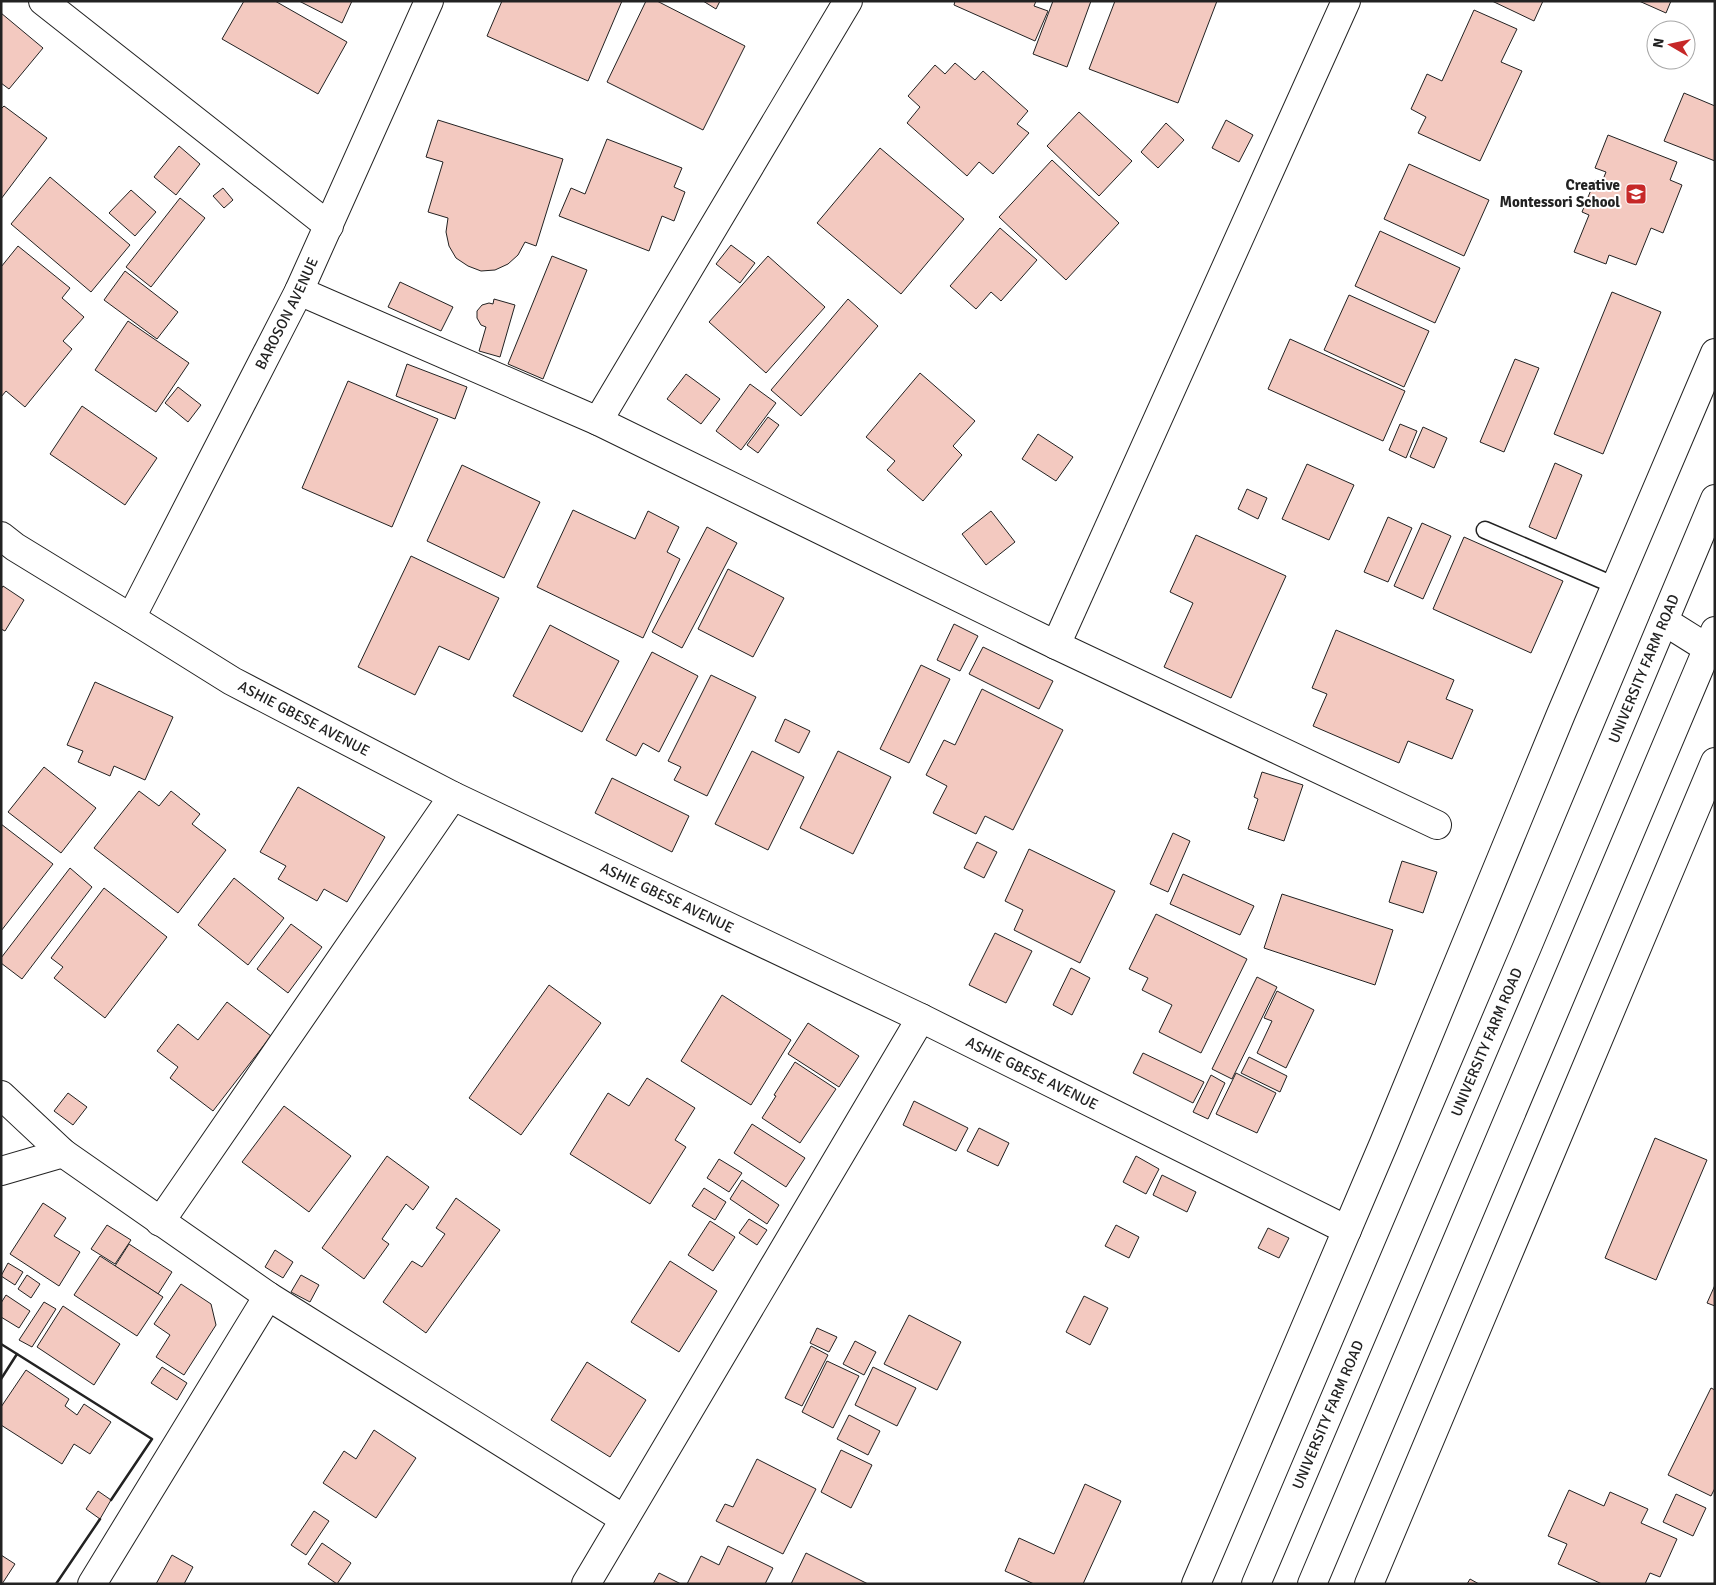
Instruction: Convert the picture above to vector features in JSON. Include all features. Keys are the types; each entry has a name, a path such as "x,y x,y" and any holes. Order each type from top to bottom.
{"street":[{"path":"43,1 329,226"},
{"name":"BAROSON AVENUE","path":"131,618 299,291 429,1"},
{"path":"598,421 848,1"},
{"path":"1056,645 1346,1"},
{"path":"299,291 598,421 1056,645 1437,825"},
{"path":"1196,1584 1347,1230 1715,353"},
{"name":"UNIVERSITY FARM ROAD","path":"1256,1584 1715,499"},
{"name":"ASHIE GBESE AVENUE","path":"1,536 15,547 232,681 454,796 921,1018 1347,1230"},
{"path":"1312,1584 1712,644 1664,621"},
{"path":"1370,1584 1715,762"},
{"path":"160,1222 454,796"},
{"path":"586,1584 921,1018"},
{"path":"1,1095 63,1153 268,1296 624,1520"},
{"path":"1,1171 63,1153"},
{"path":"92,1584 268,1296"}],"lane":[{"path":"1485,530 1616,586"}],"building":[{"path":"244,1 275,1 347,42 318,94 222,39"},
{"path":"299,1 352,1 342,23"},
{"path":"502,1 622,1 588,81 487,36"},
{"path":"646,1 657,1 745,46 703,130 607,82"},
{"path":"703,1 720,1 716,9"},
{"path":"955,1 1036,1 1034,6 1048,11 1035,41 954,5"},
{"path":"1053,1 1091,1 1067,67 1033,54"},
{"path":"1115,1 1217,1 1178,103 1089,69"},
{"path":"1492,1 1543,1 1534,21"},
{"path":"1639,1 1671,1 1666,13"},
{"path":"1474,10 1517,29 1501,62 1522,71 1480,161 1418,133 1426,117 1411,109 1427,74 1442,81"},
{"path":"1,13 43,48 9,89 1,83"},
{"path":"955,63 975,80 983,71 1028,111 1017,124 1029,133 993,174 979,162 967,176 907,123 920,107 908,96 935,65 945,74"},
{"path":"1684,93 1715,106 1715,161 1664,141"},
{"path":"4,106 47,138 1,199 1,109"},
{"path":"1079,112 1132,161 1099,196 1047,146"},
{"path":"438,120 563,159 536,246 525,242 518,255 508,264 495,270 481,271 468,266 456,258 449,246 446,232 448,218 428,212 443,162 426,157"},
{"path":"1226,120 1253,135 1239,162 1212,148"},
{"path":"1166,123 1184,140 1158,168 1141,152"},
{"path":"1608,135 1677,162 1670,180 1682,185 1663,233 1651,228 1636,265 1609,255 1606,264 1574,252 1589,215 1582,212 1595,180 1602,182 1606,172 1595,168"},
{"path":"607,139 682,168 674,187 685,192 674,221 662,216 649,251 559,216 571,188 585,194"},
{"path":"179,146 200,164 176,195 154,177"},
{"path":"880,148 964,219 901,294 817,223"},
{"path":"1052,160 1119,223 1066,280 999,217"},
{"path":"1409,164 1489,200 1464,256 1384,219"},
{"path":"50,177 130,245 91,292 11,224"},
{"path":"223,188 233,200 224,208 213,196"},
{"path":"131,190 156,212 135,236 109,213"},
{"path":"180,198 205,218 151,287 126,267"},
{"path":"1000,228 1037,260 1001,301 991,292 976,309 950,286"},
{"path":"1380,231 1460,268 1435,323 1355,286"},
{"path":"731,245 755,263 740,283 716,264"},
{"path":"18,246 70,288 62,298 84,317 63,341 72,349 25,407 6,391 1,397 1,267"},
{"path":"552,256 587,270 543,379 508,364"},
{"path":"768,256 825,307 766,373 709,322"},
{"path":"125,271 178,312 157,339 104,300"},
{"path":"400,282 453,307 441,331 388,307"},
{"path":"1612,292 1661,312 1603,454 1554,434"},
{"path":"1349,295 1429,331 1404,387 1324,350"},
{"path":"494,299 515,305 500,357 479,351 486,327 481,325 477,318 477,311 482,305 493,304"},
{"path":"848,299 878,326 801,416 771,390"},
{"path":"128,321 189,363 156,412 95,370"},
{"path":"1290,339 1405,391 1383,441 1268,389"},
{"path":"1515,359 1539,368 1504,452 1480,442"},
{"path":"407,364 467,387 455,419 396,396"},
{"path":"920,373 975,421 953,446 962,455 923,501 887,470 895,461 866,437"},
{"path":"686,374 720,399 701,424 667,399"},
{"path":"348,381 438,419 392,527 302,488"},
{"path":"750,384 776,403 741,450 716,431"},
{"path":"178,387 201,405 188,422 165,403"},
{"path":"82,406 157,458 125,505 50,454"},
{"path":"768,417 779,425 758,453 747,445"},
{"path":"1400,424 1417,431 1406,458 1389,450"},
{"path":"1423,427 1447,438 1434,468 1410,457"},
{"path":"1038,434 1073,457 1056,481 1022,459"},
{"path":"1555,463 1582,475 1556,539 1529,527"},
{"path":"1307,464 1354,485 1329,540 1282,519"},
{"path":"462,465 540,502 504,578 427,541"},
{"path":"1247,489 1267,498 1258,519 1238,509"},
{"path":"573,510 635,539 648,511 679,527 667,552 680,559 643,638 537,587"},
{"path":"991,511 1015,542 986,565 962,534"},
{"path":"1388,517 1412,528 1388,582 1364,572"},
{"path":"1422,523 1451,536 1423,599 1394,586"},
{"path":"707,527 737,543 682,648 652,632"},
{"path":"1196,535 1286,576 1231,698 1164,667 1193,603 1170,592"},
{"path":"1464,537 1563,581 1531,653 1433,609"},
{"path":"411,556 499,598 469,660 439,646 415,695 358,667"},
{"path":"728,569 784,598 753,657 698,629"},
{"path":"3,586 24,600 5,631 1,629 1,589"},
{"path":"954,624 978,636 960,671 937,660"},
{"path":"550,625 619,661 582,732 513,696"},
{"path":"1336,630 1454,680 1446,699 1473,710 1452,759 1408,741 1399,763 1313,726 1327,694 1312,688"},
{"path":"983,647 1053,681 1039,709 969,674"},
{"path":"652,652 698,676 659,752 643,743 636,756 606,740"},
{"path":"921,665 950,679 909,763 880,749"},
{"path":"711,675 756,697 707,796 674,780 681,767 668,761"},
{"path":"95,682 173,717 145,780 114,766 110,776 78,762 83,751 67,745"},
{"path":"982,689 1063,730 1013,830 985,816 976,834 933,813 947,786 926,775 944,740 955,745"},
{"path":"785,719 810,731 799,753 775,741"},
{"path":"752,751 804,777 768,850 715,824"},
{"path":"838,751 891,777 853,854 800,828"},
{"path":"44,767 96,808 61,853 8,812"},
{"path":"1262,772 1303,785 1284,841 1248,829 1258,799 1254,797"},
{"path":"612,778 689,816 672,852 595,813"},
{"path":"298,787 385,837 347,902 324,889 317,901 278,879 286,866 260,852"},
{"path":"139,791 159,806 171,791 200,814 192,824 226,850 178,913 94,848"},
{"path":"1,824 53,864 1,931"},
{"path":"1173,833 1190,841 1168,892 1150,884"},
{"path":"977,842 997,852 984,878 964,868"},
{"path":"1029,849 1115,891 1080,963 1014,930 1023,910 1005,901"},
{"path":"1402,861 1437,872 1423,913 1389,902"},
{"path":"70,868 92,887 22,979 1,963 1,958"},
{"path":"1183,874 1254,906 1240,935 1170,904"},
{"path":"234,878 284,918 248,965 198,925"},
{"path":"104,888 167,937 105,1018 54,978 63,967 51,958"},
{"path":"1282,894 1393,930 1375,985 1264,948"},
{"path":"1156,914 1247,959 1201,1053 1159,1032 1172,1005 1142,990 1148,978 1129,969"},
{"path":"291,924 322,947 288,993 257,969"},
{"path":"995,933 1032,951 1006,1003 969,985"},
{"path":"1071,968 1090,978 1072,1015 1053,1005"},
{"path":"1257,977 1277,987 1232,1079 1212,1069"},
{"path":"549,985 601,1023 521,1135 469,1098"},
{"path":"1277,991 1314,1010 1286,1068 1257,1053 1272,1021 1264,1018"},
{"path":"722,995 791,1040 751,1105 681,1061"},
{"path":"227,1002 271,1036 213,1111 170,1078 178,1067 157,1051 178,1024 198,1040"},
{"path":"808,1023 859,1056 839,1087 788,1054"},
{"path":"1143,1053 1204,1082 1193,1103 1133,1073"},
{"path":"1249,1057 1287,1076 1280,1092 1241,1073"},
{"path":"795,1062 836,1089 800,1143 762,1118"},
{"path":"1236,1073 1276,1093 1257,1133 1216,1114"},
{"path":"1211,1075 1225,1083 1208,1119 1193,1112"},
{"path":"647,1078 695,1108 675,1140 686,1147 650,1204 570,1154 608,1093 629,1106"},
{"path":"68,1093 87,1107 73,1125 54,1111"},
{"path":"914,1101 968,1128 956,1151 903,1125"},
{"path":"284,1106 351,1156 309,1212 242,1162"},
{"path":"752,1124 805,1158 786,1187 734,1153"},
{"path":"979,1128 1009,1143 998,1166 967,1151"},
{"path":"1655,1138 1707,1160 1656,1280 1605,1258"},
{"path":"387,1156 429,1187 413,1210 406,1204 382,1239 389,1244 364,1279 322,1248"},
{"path":"1136,1156 1159,1169 1146,1194 1123,1182"},
{"path":"719,1159 742,1173 729,1192 707,1178"},
{"path":"1162,1175 1196,1192 1187,1212 1153,1195"},
{"path":"742,1180 779,1205 767,1224 730,1199"},
{"path":"704,1188 726,1202 715,1220 692,1206"},
{"path":"456,1198 500,1230 426,1333 383,1302 412,1261 422,1267 445,1234 436,1228"},
{"path":"43,1203 66,1218 54,1236 80,1252 59,1286 10,1254"},
{"path":"749,1219 767,1230 757,1245 739,1233"},
{"path":"710,1221 735,1237 713,1271 688,1255"},
{"path":"107,1225 131,1240 115,1264 91,1249"},
{"path":"1116,1225 1139,1237 1129,1258 1105,1246"},
{"path":"1268,1228 1289,1238 1279,1258 1258,1248"},
{"path":"129,1244 172,1272 158,1294 115,1266"},
{"path":"275,1250 293,1262 283,1278 265,1267"},
{"path":"100,1256 163,1297 137,1336 74,1295"},
{"path":"670,1261 717,1291 679,1352 631,1322"},
{"path":"8,1263 23,1272 15,1285 1,1276"},
{"path":"27,1275 40,1284 31,1298 18,1289"},
{"path":"301,1275 319,1285 310,1302 291,1292"},
{"path":"181,1284 211,1304 216,1325 184,1375 156,1357 170,1335 154,1324"},
{"path":"1715,1285 1715,1306 1707,1303"},
{"path":"6,1295 30,1311 19,1328 1,1317 1,1303"},
{"path":"1084,1296 1108,1308 1090,1345 1066,1332"},
{"path":"44,1302 56,1309 32,1347 19,1340"},
{"path":"63,1306 120,1344 94,1385 37,1347"},
{"path":"909,1315 961,1342 937,1390 884,1364"},
{"path":"817,1328 837,1337 829,1352 810,1343"},
{"path":"855,1341 876,1352 864,1375 843,1364"},
{"path":"811,1346 828,1355 802,1406 785,1398"},
{"path":"827,1361 859,1376 833,1428 802,1412"},
{"path":"587,1362 646,1400 610,1457 551,1420"},
{"path":"162,1367 187,1383 177,1400 151,1383"},
{"path":"873,1367 916,1388 897,1426 855,1405"},
{"path":"26,1370 69,1399 65,1406 77,1415 84,1404 111,1422 90,1454 74,1444 62,1464 1,1425 1,1407"},
{"path":"1711,1388 1715,1390 1715,1488 1711,1496 1668,1475"},
{"path":"849,1415 880,1431 868,1455 837,1439"},
{"path":"374,1430 416,1458 376,1518 323,1483 344,1451 356,1459"},
{"path":"841,1450 872,1465 851,1508 821,1492"},
{"path":"757,1459 816,1489 783,1554 716,1521 725,1504 733,1507"},
{"path":"1085,1484 1121,1501 1083,1584 1034,1584 1005,1571 1019,1538 1054,1554"},
{"path":"1569,1490 1604,1506 1610,1492 1648,1509 1641,1523 1677,1539 1660,1577 1650,1573 1645,1584 1602,1584 1558,1564 1567,1544 1548,1536"},
{"path":"98,1491 111,1500 100,1519 86,1509"},
{"path":"1676,1494 1706,1508 1693,1536 1663,1522"},
{"path":"314,1511 329,1521 306,1555 291,1545"},
{"path":"322,1543 351,1563 337,1584 308,1564"},
{"path":"728,1546 773,1568 765,1584 687,1584 701,1556 719,1565"},
{"path":"806,1553 868,1584 791,1584"},
{"path":"1,1555 15,1564 2,1584 1,1584"},
{"path":"172,1555 193,1567 184,1584 156,1584"},
{"path":"659,1573 681,1584 653,1584"},
{"path":"1470,1579 1479,1584 1467,1584"}],"wall":[{"path":"1,1344 17,1354"},
{"path":"1,1379 17,1354 152,1439 111,1500"},
{"path":"56,1584 100,1519"}],"place":[{"name":"Creative Montessori School","path":"1636,194"}]}
